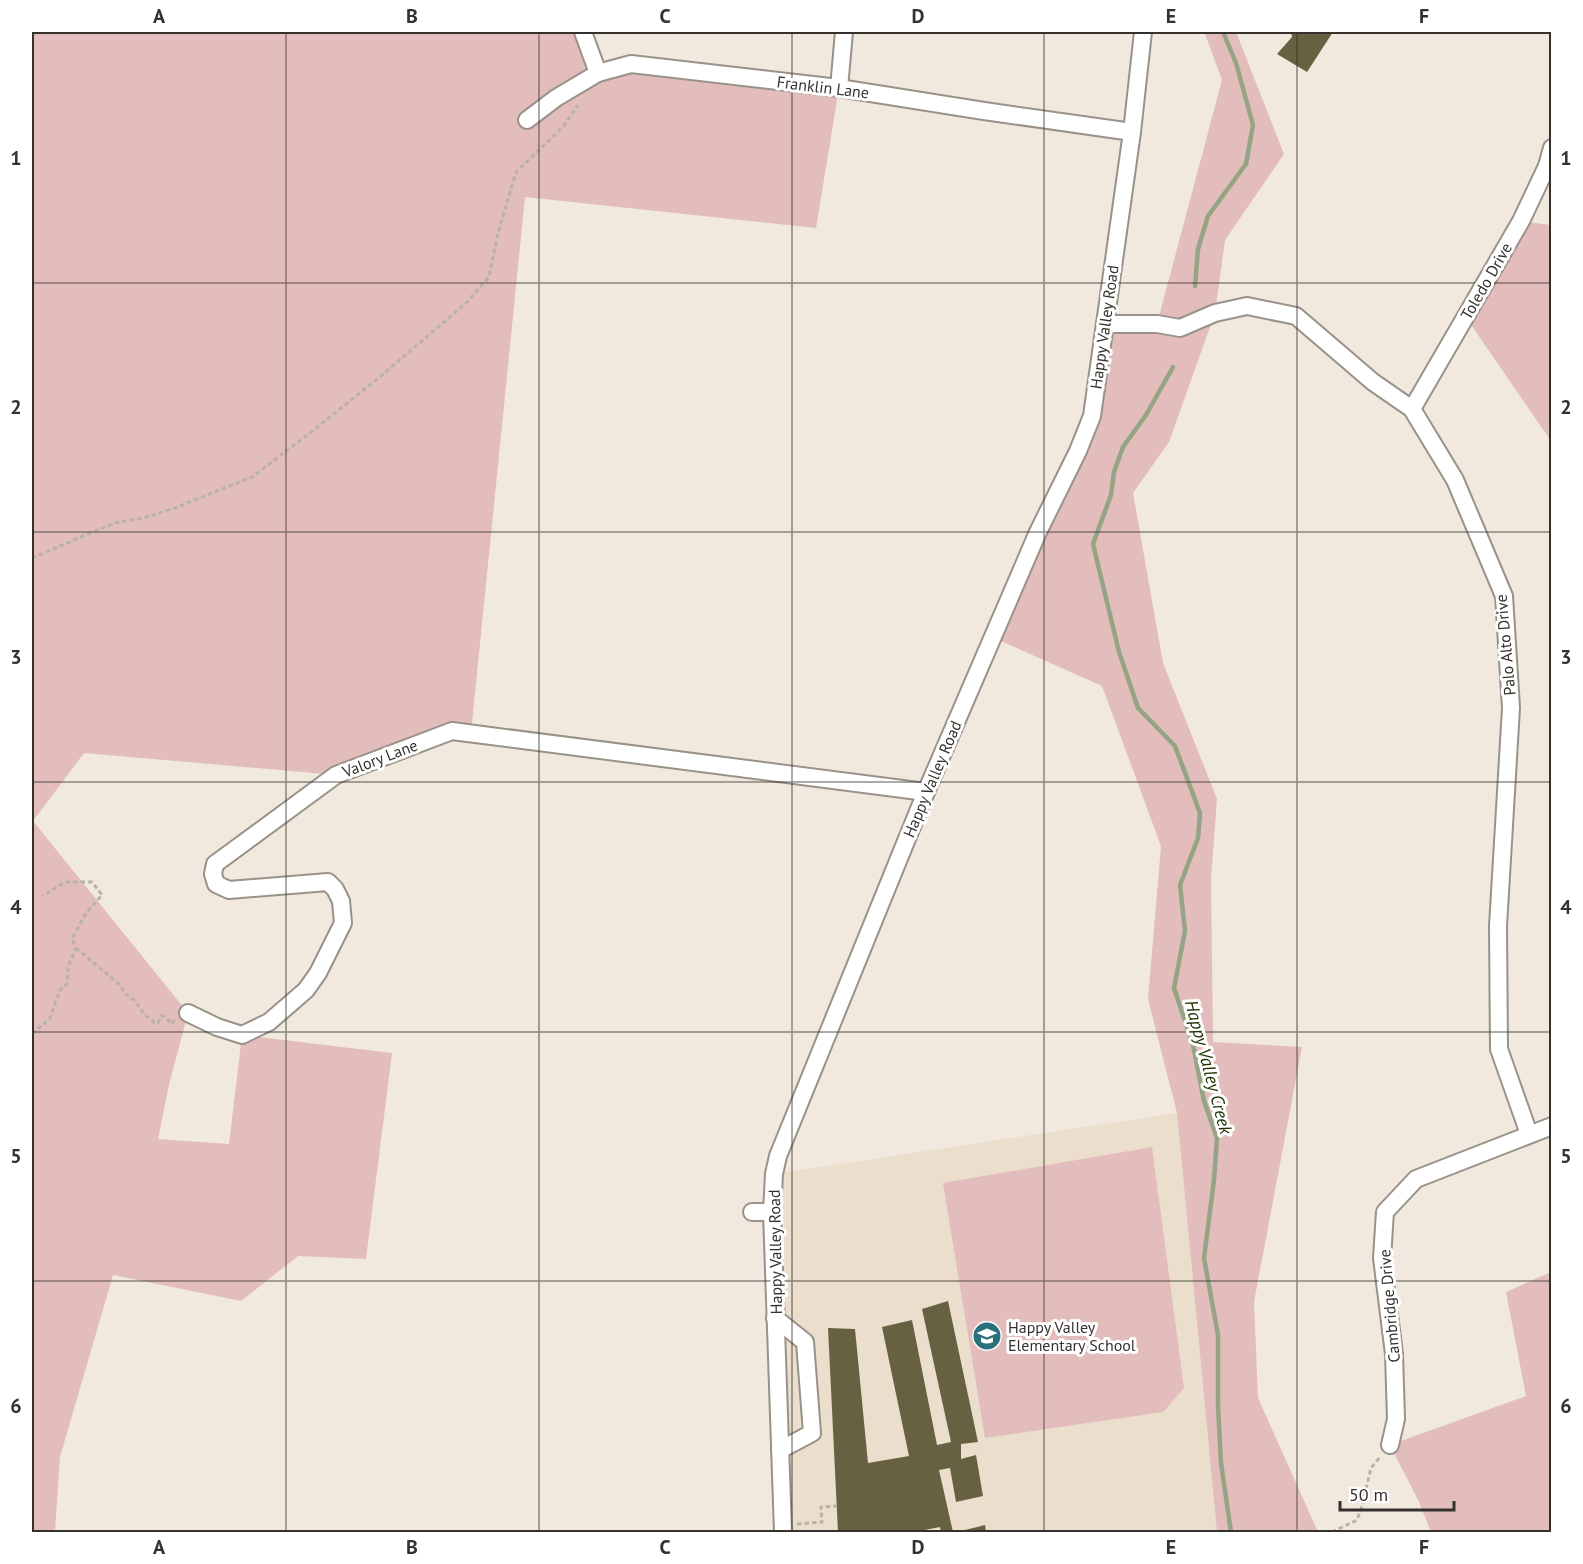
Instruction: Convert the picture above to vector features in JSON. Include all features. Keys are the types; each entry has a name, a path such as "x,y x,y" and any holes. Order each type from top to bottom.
{"street":[{"path":"583,32 598,73"},
{"path":"839,88 844,32"},
{"name":"Happy Valley Road","path":"783,1528 772,1212 774,1174 778,1156 926,792 1038,532 1078,452 1092,416 1132,132 1143,32"},
{"name":"Franklin Lane","path":"527,120 556,98 598,73 631,64 839,88 1132,132"},
{"name":"Toledo Drive","path":"1412,409 1521,221 1547,166 1551,148"},
{"name":"Palo Alto Drive","path":"1104,324 1157,324 1180,328 1215,313 1247,306 1296,316 1373,382 1412,409 1455,480 1504,596 1511,708 1498,926 1499,1049 1529,1134"},
{"name":"Valory Lane","path":"188,1013 217,1027 242,1035 270,1022 306,990 318,973 343,923 341,901 335,889 328,882 229,890 216,884 213,874 215,864 336,775 452,731 926,792"},
{"name":"Cambridge Drive","path":"1390,1445 1396,1419 1394,1354 1382,1258 1385,1212 1416,1179 1551,1126"},
{"path":"752,1212 772,1212"},
{"path":"776,1318 805,1342 812,1433 780,1450"}],"path":[{"path":"32,558 114,523 143,518 175,508 252,477 381,376 466,303 489,277 498,233 516,172 563,127 581,100"},
{"path":"43,896 65,882 92,882 102,896 86,913 72,939 76,948 120,985 145,1015 155,1023 158,1023 161,1016 164,1016 172,1024 176,1017 188,1013"},
{"path":"32,1034 50,1018 60,990 67,984 68,967 76,948"},
{"path":"1332,1533 1357,1520 1371,1468 1390,1445"},
{"path":"783,1528 822,1522 821,1507 837,1506"}],"shaded area":[{"path":"32,32 583,32 599,73 631,64 839,88 816,228 525,197 471,733 336,775 84,753 33,821 188,1013 169,1085 158,1139 229,1144 242,1035 392,1053 366,1259 298,1256 241,1301 113,1275 60,1457 55,1532 32,1532"},
{"path":"1194,32 1236,32 1284,154 1225,240 1215,313 1169,442 1133,493 1163,663 1217,799 1211,879 1213,1042 1302,1047 1254,1302 1258,1398 1318,1532 1217,1532 1177,1113 1148,999 1161,846 1102,686 992,637 1078,451 1105,324 1157,324 1222,80 1205,34"},
{"path":"1521,221 1551,225 1551,441 1465,316"},
{"name":"Happy Valley Elementary School","path":"1177,1113 1217,1532 783,1532 774,1174"},
{"path":"1152,1147 1184,1388 1163,1412 985,1438 943,1183"},
{"path":"1551,1272 1551,1532 1431,1532 1419,1502 1390,1445 1526,1396 1506,1292"}],"building":[{"path":"1291,32 1333,32 1307,72 1277,54 1292,37"},
{"path":"948,1301 978,1442 961,1444 961,1459 976,1455 983,1496 956,1502 950,1468 939,1470 953,1532 941,1532 940,1527 915,1532 838,1532 828,1328 855,1329 868,1463 909,1456 882,1327 912,1320 937,1445 951,1442 922,1309"},
{"path":"985,1525 986,1532 957,1532"}],"waterway":[{"name":"Happy Valley Creek","path":"1195,286 1198,249 1208,216 1246,164 1253,125 1236,63 1223,32"},
{"name":"Happy Valley Creek","path":"1173,367 1146,415 1123,447 1114,472 1111,495 1093,544 1119,652 1138,708 1175,746 1200,813 1198,838 1180,885 1185,931 1174,988 1193,1045 1204,1101 1217,1138 1204,1258 1218,1335 1221,1463 1231,1532"}],"place":[{"name":"Happy Valley Elementary School","path":"987,1336"}]}
